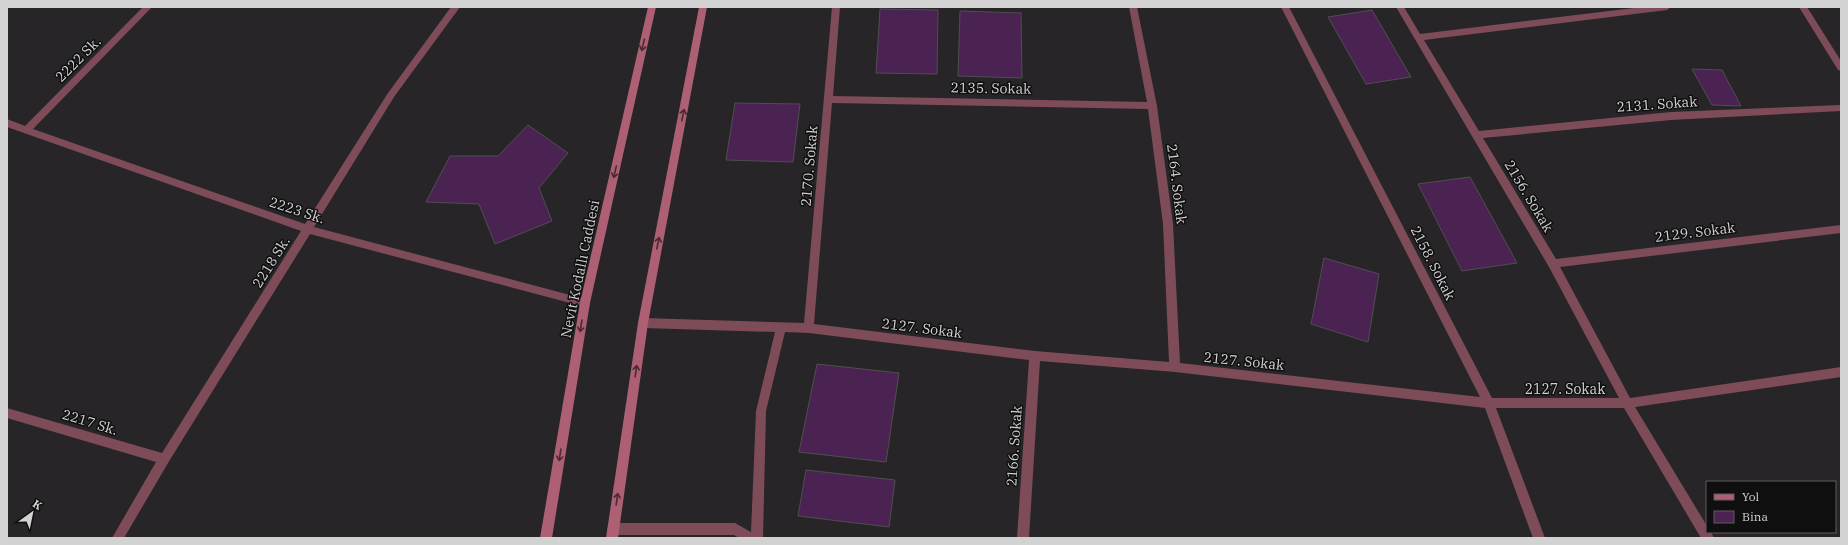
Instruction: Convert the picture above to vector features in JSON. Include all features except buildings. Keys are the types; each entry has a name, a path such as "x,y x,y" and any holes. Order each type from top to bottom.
{"main road":[{"name":"Nevit Kodallı Caddesi","path":"546,538 585,303 652,7"},
{"path":"612,533 643,323 703,7"}],"street":[{"name":"2222 Sk.","path":"27,129 148,7"},
{"name":"2218 Sk.","path":"118,538 164,459 391,95 456,7"},
{"name":"2170. Sokak","path":"809,328 836,7"},
{"name":"2164. Sokak","path":"1132,7 1152,106 1168,224 1175,367"},
{"name":"2158. Sokak","path":"1285,7 1489,403 1539,538"},
{"name":"2156. Sokak","path":"1400,7 1553,264 1627,403 1708,538"},
{"path":"1419,37 1667,7"},
{"path":"1803,7 1841,68"},
{"name":"2135. Sokak","path":"829,99 1152,106"},
{"name":"2131. Sokak","path":"1476,135 1671,116 1841,108"},
{"name":"2223 Sk.","path":"7,123 308,229 585,303"},
{"name":"2129. Sokak","path":"1553,264 1841,228"},
{"name":"2127. Sokak","path":"643,323 809,328 1035,356 1175,367 1489,403 1627,403 1841,372"},
{"path":"757,538 761,411 781,327"},
{"name":"2166. Sokak","path":"1023,538 1035,356"},
{"name":"2217 Sk.","path":"7,413 164,459"},
{"path":"612,533 735,529 750,538"}]}
